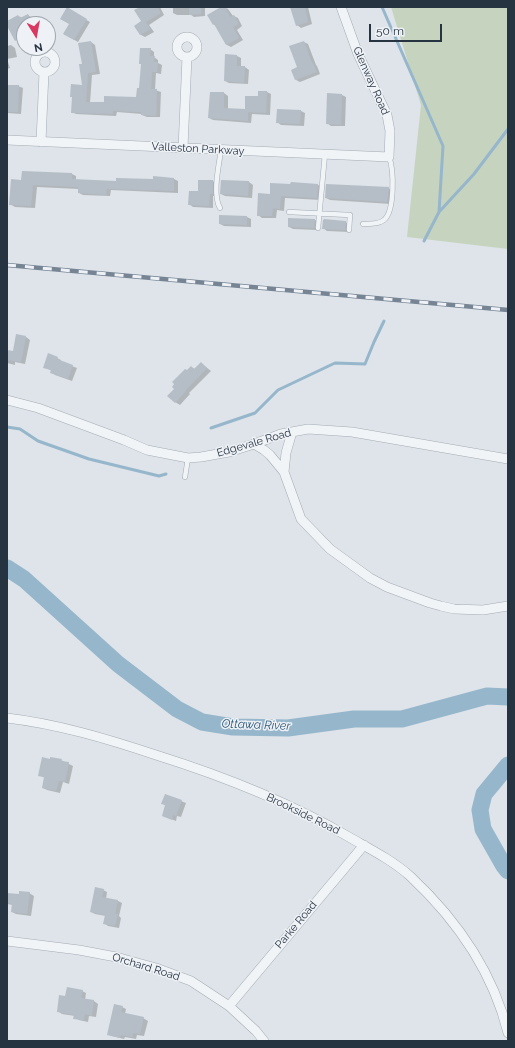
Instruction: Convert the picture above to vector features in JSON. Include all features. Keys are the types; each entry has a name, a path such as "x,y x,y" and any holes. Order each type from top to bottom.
{"street":[{"name":"Glenway Road","path":"342,7 358,54 388,115 390,131 389,157"},
{"path":"183,148 187,57"},
{"path":"41,142 44,72"},
{"name":"Valleston Parkway","path":"7,140 389,157"},
{"name":"Edgevale Road","path":"7,400 38,408 147,450 188,458 229,452 281,434 308,429 352,432 508,459"},
{"path":"284,472 286,453 292,432"},
{"path":"254,444 270,455 284,472 300,519 330,549 370,578 387,587 430,603 454,609 484,610 508,606"},
{"name":"Brookside Road","path":"7,718 68,729 123,744 201,770 279,801 325,823 384,857 409,875 467,940 494,990 503,1013 508,1033"},
{"name":"Parke Road","path":"229,1006 364,845"},
{"name":"Orchard Road","path":"7,941 79,950 116,957 156,968 190,981 229,1006 256,1031 264,1041"}],"lane":[{"path":"220,208 216,191 221,150"},
{"path":"318,228 325,154"},
{"path":"363,224 378,223 385,219 390,211 392,202 392,164 389,157"},
{"path":"289,212 350,215 349,230"},
{"path":"185,477 188,458"}],"green space":[{"path":"391,7 508,7 508,249 407,237 421,105"}],"building":[{"path":"67,7 87,19 74,40 63,34 69,24 60,19"},
{"path":"140,7 157,7 161,13 146,22 150,29 140,35 134,26 141,21 134,10"},
{"path":"189,7 201,7 201,14 189,15"},
{"path":"221,7 225,7 230,17 234,15 239,24 233,27 239,38 226,45 207,15"},
{"path":"290,7 305,7 308,22 296,26"},
{"path":"16,16 15,41 7,26 7,21"},
{"path":"91,41 96,72 88,73 86,102 104,102 104,96 136,97 137,88 139,88 141,64 139,64 140,48 151,48 150,56 155,56 154,62 158,62 157,72 152,72 151,89 157,89 156,116 141,115 141,112 113,111 113,114 71,113 71,84 82,85 79,64 82,64 78,43"},
{"path":"304,41 317,72 295,80 291,70 297,67 289,46"},
{"path":"225,54 237,55 237,66 245,66 244,83 224,81"},
{"path":"7,85 19,85 18,112 7,112"},
{"path":"258,91 267,91 266,113 248,112 248,121 208,118 210,92 224,92 224,108 245,109 245,96 258,96"},
{"path":"327,93 342,94 341,125 326,124"},
{"path":"277,109 301,110 300,124 276,123"},
{"path":"22,171 72,173 72,179 116,181 116,178 153,179 153,176 174,178 174,191 107,189 106,195 78,193 78,187 33,185 31,206 9,205 11,179 21,180"},
{"path":"198,180 213,180 213,194 210,194 209,206 188,205 189,191 198,191"},
{"path":"221,180 249,181 248,196 220,194"},
{"path":"291,182 318,184 317,198 281,196 280,209 273,208 272,216 257,216 258,193 270,194 270,183 290,184"},
{"path":"326,184 389,187 387,202 325,198"},
{"path":"219,215 247,216 247,225 219,224"},
{"path":"288,218 315,219 314,228 288,227"},
{"path":"324,219 346,221 345,230 322,229"},
{"path":"16,334 26,336 21,362 7,360 7,350 13,351"},
{"path":"48,353 58,357 57,359 73,365 68,379 50,373 51,370 43,368"},
{"path":"201,362 207,368 175,403 167,396 174,389 172,387 174,384 172,382 185,369 187,370 191,366 194,369"},
{"path":"42,757 62,759 61,761 69,762 65,782 59,781 56,791 42,788 44,777 38,776"},
{"path":"165,794 182,800 176,816 173,815 172,820 162,816 165,805 161,804"},
{"path":"95,887 104,889 102,897 118,900 115,914 118,914 115,926 103,924 105,915 90,912"},
{"path":"19,891 30,892 27,914 11,912 12,904 7,903 7,893 19,894"},
{"path":"67,987 83,990 81,998 94,1000 92,1016 85,1014 84,1020 73,1019 74,1015 57,1012 59,995 65,996"},
{"path":"114,1004 123,1006 121,1012 144,1017 140,1034 133,1033 132,1037 121,1035 120,1038 107,1035"}],"waterway":[{"path":"382,7 443,146 439,212 424,241"},
{"path":"439,212 474,174 508,129"},
{"path":"211,428 255,413 278,390 335,363 365,364 384,321"},
{"path":"7,427 20,429 38,441 89,459 159,476 166,474"},
{"name":"Ottawa River","path":"7,568 24,579 118,664 177,709 202,722 233,727 288,728 354,719 402,719 487,696 508,697"},
{"name":"Ottawa River","path":"508,765 484,794 480,810 483,829 508,871"}],"railway":[{"path":"7,265 508,310"}]}
